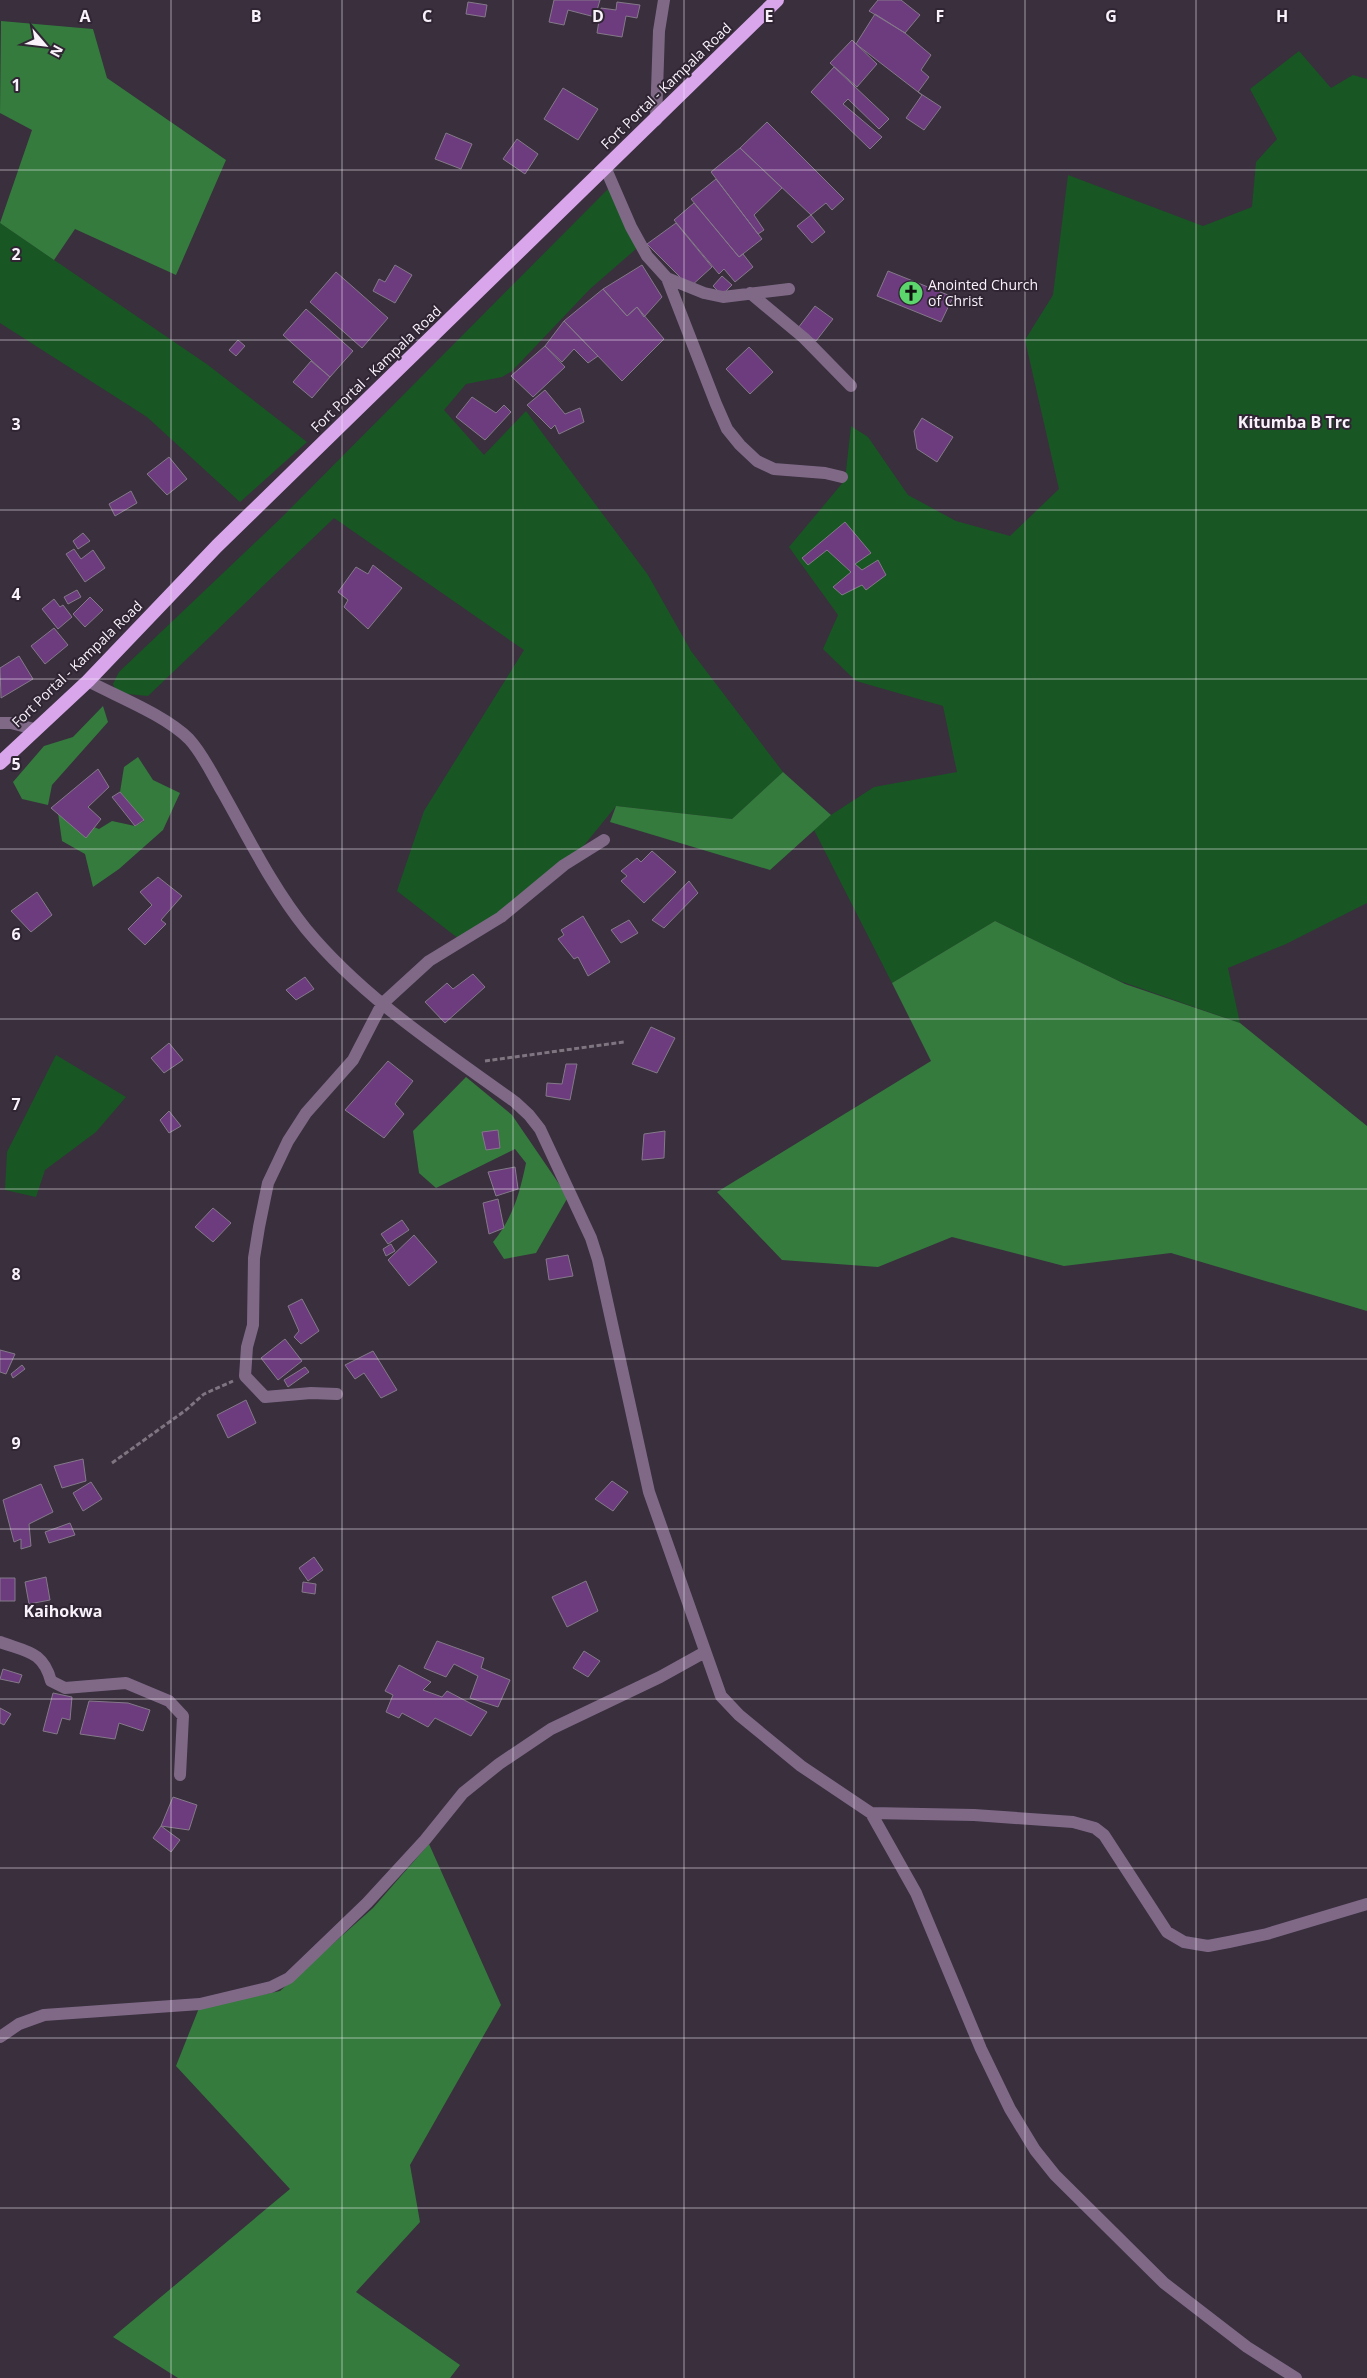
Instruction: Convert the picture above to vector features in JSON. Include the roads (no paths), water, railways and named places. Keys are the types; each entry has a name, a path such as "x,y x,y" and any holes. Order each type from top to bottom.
{"highway":[{"name":"Fort Portal - Kampala Road","path":"0,763 34,729 88,681 224,540 777,0"}],"street":[{"path":"656,120 659,31 664,0"},
{"path":"605,167 631,228 647,256 668,278 704,294 723,296 788,289"},
{"path":"668,278 716,404 727,429 740,445 756,461 774,469 825,472 842,477"},
{"path":"750,293 804,338 851,386"},
{"path":"88,681 173,726 189,739 208,767 293,912 338,965 382,1004 515,1102 540,1129 591,1238 598,1260 648,1492 676,1565 704,1652 721,1696 739,1715 801,1766 871,1813 916,1894 981,2049 1010,2109 1035,2150 1055,2175 1164,2283 1248,2347 1296,2378"},
{"path":"0,723 11,723 34,729"},
{"path":"336,1394 311,1392 265,1398 244,1376 247,1347 253,1325 254,1258 268,1183 288,1141 306,1113 353,1060 382,1004 429,961 501,917 564,865 604,840"},
{"path":"0,1642 40,1657 47,1666 51,1681 65,1688 126,1682 169,1701 183,1716 180,1776"},
{"path":"0,2037 20,2024 44,2015 200,2004 254,1992 289,1978 367,1903 424,1840 462,1793 499,1764 551,1729 636,1689 704,1652"},
{"path":"871,1813 984,1816 1073,1822 1095,1828 1104,1835 1167,1932 1184,1942 1208,1946 1229,1942 1267,1934 1367,1904"}],"place":[{"name":"Anointed Church of Christ","path":"911,293"}],"district":[{"name":"Kitumba B Trc","path":"1294,422"},
{"name":"Kaihokwa","path":"63,1611"}]}
